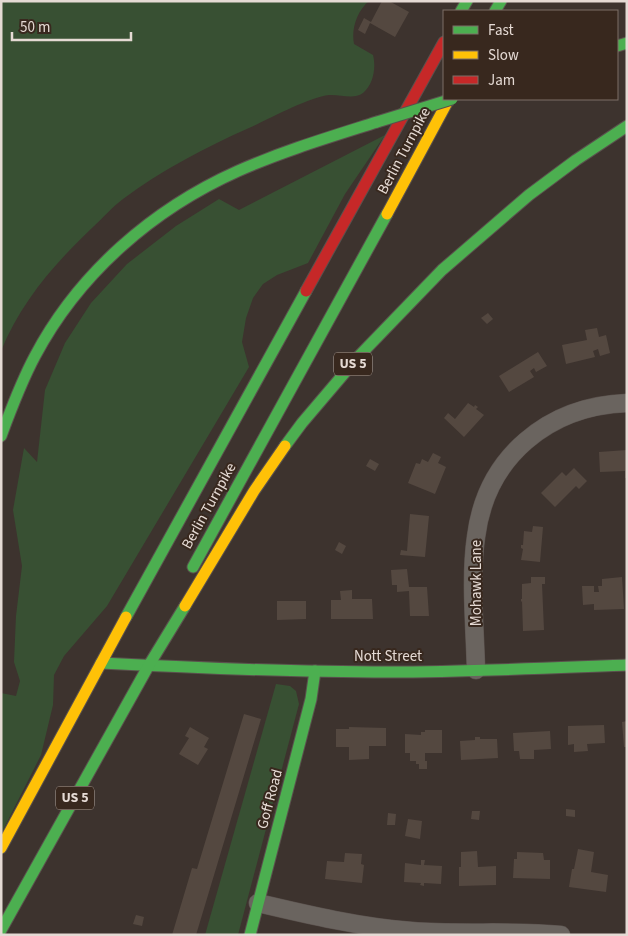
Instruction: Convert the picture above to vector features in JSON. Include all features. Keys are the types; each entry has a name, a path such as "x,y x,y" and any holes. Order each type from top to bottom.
{"main road":[{"name":"Berlin Turnpike","path":"1,848 100,663 443,44"},
{"path":"1,436 18,387 44,340 80,287 128,239 168,209 218,180 271,158 447,100"},
{"name":"Berlin Turnpike","path":"188,577 449,100"},
{"name":"US 5","path":"1,930 149,665 254,490 302,423 340,377 422,290 486,232 552,178 627,126"},
{"path":"149,665 169,611 174,603"},
{"name":"Nott Street","path":"100,663 315,671 476,670 627,665"},
{"name":"Goff Road","path":"250,935 311,699 315,671"}],"street":[{"name":"Mohawk Lane","path":"476,670 475,543 483,505 496,476 521,445 555,420 582,410 607,404 627,403"},
{"path":"258,903 341,921 398,930 440,933 561,935"}],"green space":[{"path":"1,1 369,1 358,15 354,26 353,38 354,44 373,55 372,80 367,89 359,95 329,95 300,104 216,143 152,179 123,199 65,255 40,284 18,316 1,351"},
{"path":"385,135 345,194 308,263 277,275 263,284 253,298 246,318 242,342 249,367 107,606 64,656 54,675 53,705 41,755 1,834 1,693 16,696 20,681 14,662 16,616 22,566 13,510 24,448 37,462 45,390 65,343 91,303 127,264 176,226 219,199 239,210"},
{"path":"276,684 290,686 296,691 299,704 238,935 205,935"}],"building":[{"path":"382,1 389,1 409,12 395,37 370,23 365,34 358,30 364,18 371,22"},
{"path":"488,313 493,319 487,324 481,318"},
{"path":"597,328 599,337 606,335 610,353 600,356 598,349 593,351 595,357 566,364 562,345 587,340 585,330"},
{"path":"538,352 547,366 536,372 534,368 530,371 534,377 509,392 499,376"},
{"path":"468,403 478,407 476,409 484,415 464,437 444,418 448,413 455,419"},
{"path":"627,450 627,478 625,478 625,471 600,472 599,452"},
{"path":"433,453 441,457 438,463 446,467 435,494 408,483 416,463 420,464 422,459 428,462"},
{"path":"370,459 379,464 375,471 366,466"},
{"path":"574,468 587,481 579,489 576,486 555,507 541,493 562,472 566,476"},
{"path":"410,514 429,516 425,557 400,555 401,550 407,551"},
{"path":"533,526 543,527 540,562 521,560 523,549 521,545 523,545 524,531 532,532"},
{"path":"339,542 346,546 342,554 335,550"},
{"path":"407,569 409,587 427,587 429,616 410,616 409,591 397,592 397,585 392,585 391,570"},
{"path":"531,577 545,577 545,584 542,584 544,630 523,631 522,584 531,583"},
{"path":"622,577 624,609 594,610 594,604 583,605 582,586 594,586 594,592 599,592 598,586 602,586 602,579"},
{"path":"352,590 352,599 372,599 373,619 331,619 331,600 341,600 340,591"},
{"path":"277,601 306,601 306,619 277,620"},
{"path":"244,714 261,719 196,935 172,935 192,868 197,869"},
{"path":"627,721 627,747 624,747 622,722"},
{"path":"604,725 605,743 587,744 588,751 574,752 574,744 568,745 568,726"},
{"path":"190,727 209,738 204,747 208,749 198,765 179,754 189,738 185,736"},
{"path":"349,727 386,728 386,746 369,746 369,759 349,760 349,747 336,747 336,729 349,729"},
{"path":"425,730 442,730 442,753 425,753 427,769 419,769 419,764 416,764 416,761 410,761 410,753 405,753 405,734 421,735 421,732 425,732"},
{"path":"550,731 551,749 534,750 534,759 520,759 519,751 514,751 513,733"},
{"path":"475,737 480,737 480,739 497,739 498,758 461,760 460,741 475,740"},
{"path":"566,809 575,810 575,817 566,816"},
{"path":"472,811 480,811 479,820 471,819"},
{"path":"388,813 396,814 395,825 387,825"},
{"path":"408,819 422,821 420,839 405,836"},
{"path":"578,849 594,852 591,872 608,875 606,892 569,887"},
{"path":"477,851 478,867 496,866 496,885 459,886 461,852"},
{"path":"517,852 543,853 544,860 550,860 550,879 513,878 514,859 517,859"},
{"path":"345,853 362,854 361,864 364,865 362,883 325,879 327,861 344,862"},
{"path":"421,860 425,860 424,865 442,866 441,884 424,883 424,886 420,885 421,883 404,882 405,863 421,865"},
{"path":"136,915 144,917 142,926 133,924"}],"traffic: fast":[{"path":"462,10 467,1"},
{"path":"496,10 501,1"},
{"path":"618,46 627,43"},
{"path":"377,122 449,100"},
{"path":"1,436 12,406 35,356 73,297 96,271 148,224 207,186 238,171 289,151 377,122"},
{"path":"285,446 359,356 442,270 529,195 576,160 627,126"},
{"path":"193,567 387,214"},
{"path":"126,617 306,291"},
{"path":"1,930 149,665 185,606"},
{"path":"101,663 389,672 478,671 627,665"},
{"path":"250,935 311,699 315,671"}],"traffic: slow":[{"path":"387,214 448,100"},
{"path":"185,606 254,491 285,446"},
{"path":"1,848 126,617"}],"traffic: jam":[{"path":"306,291 443,44"}]}
